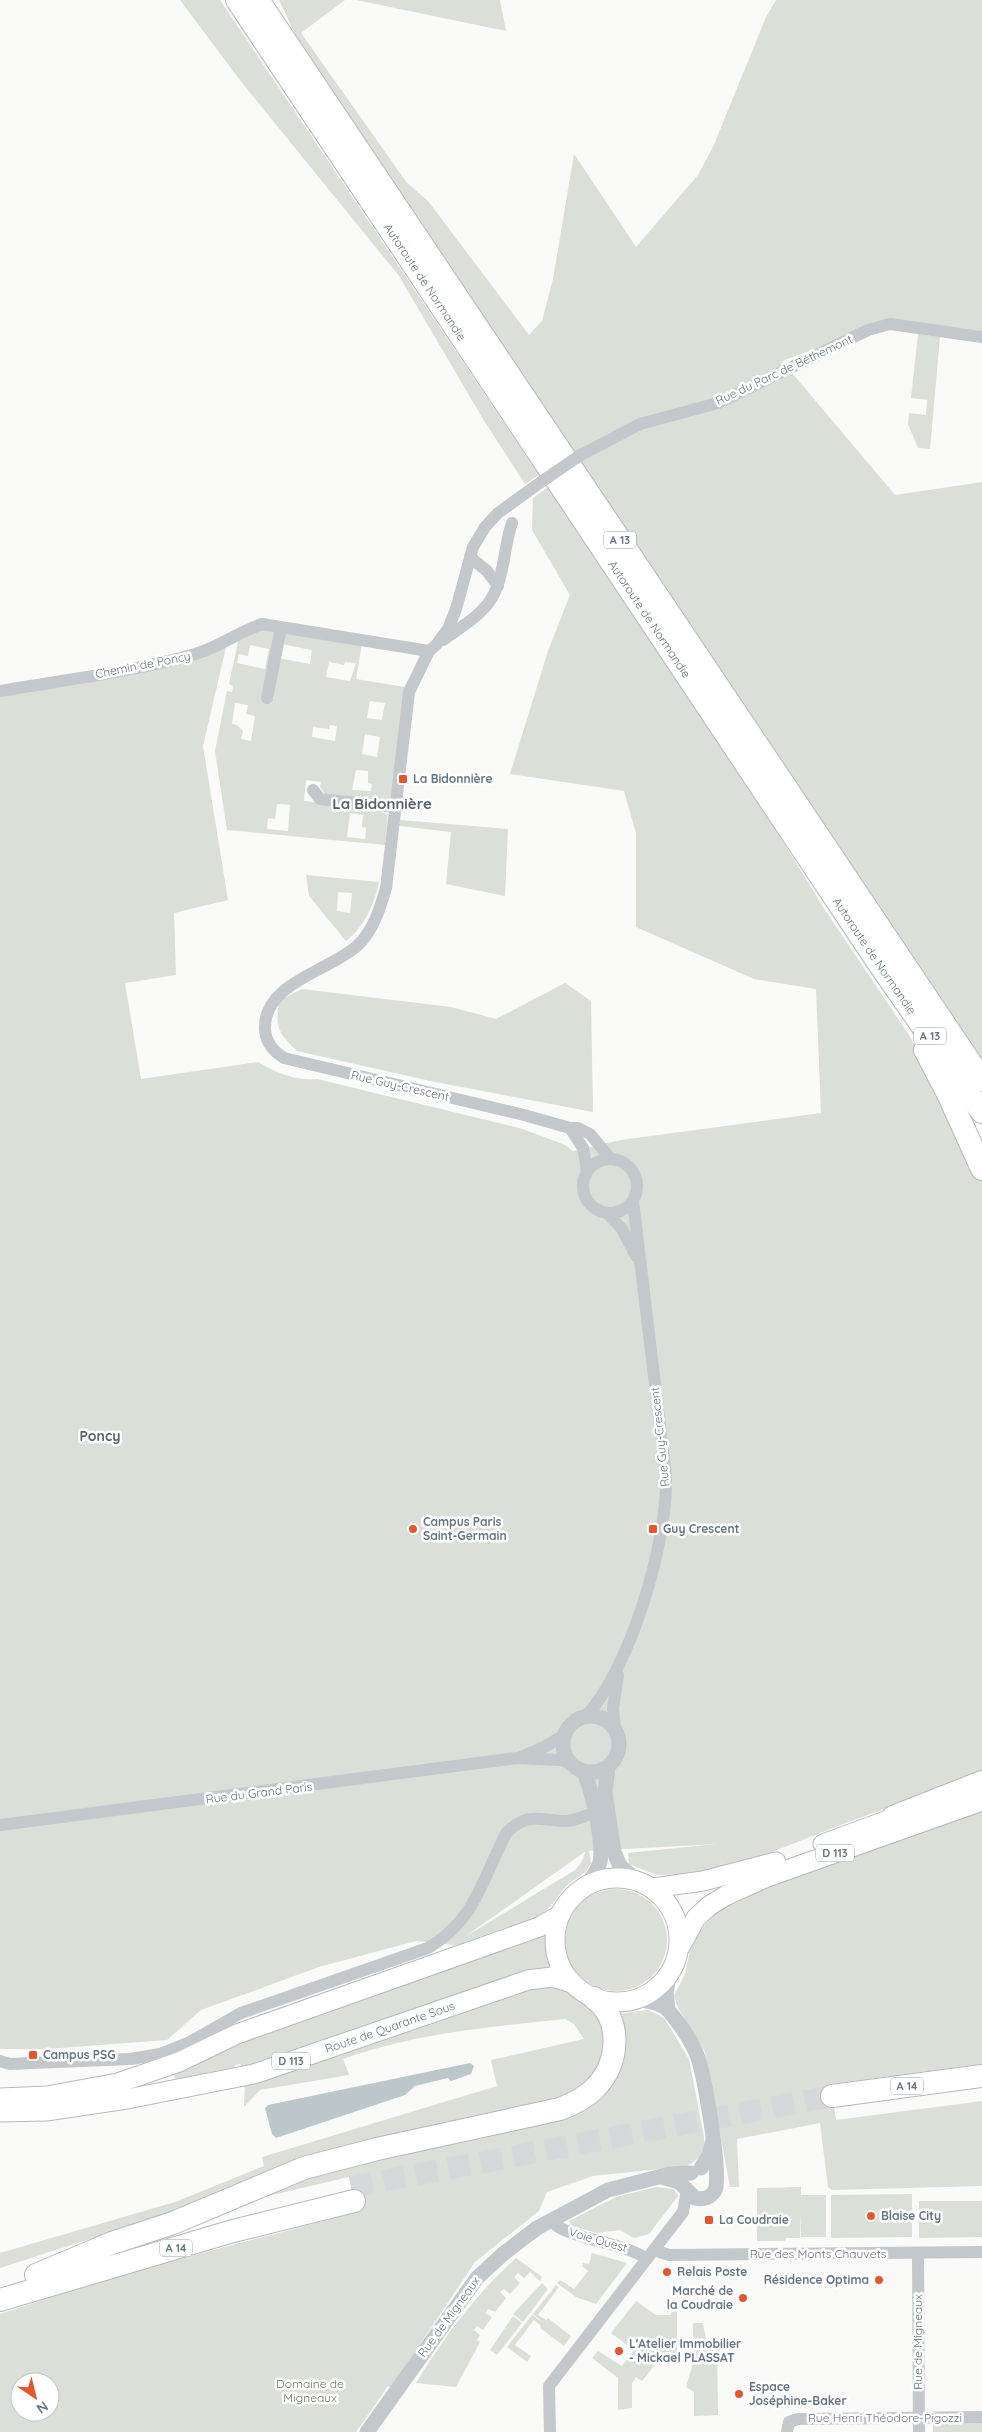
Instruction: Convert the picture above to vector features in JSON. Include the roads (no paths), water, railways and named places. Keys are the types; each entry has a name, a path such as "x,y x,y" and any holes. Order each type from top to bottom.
{"highway":[{"name":"Autoroute de Normandie","path":"236,0 877,961 982,1112"},
{"name":"Autoroute de Normandie","path":"258,0 982,1080"},
{"path":"877,961 937,1072 982,1169"},
{"path":"893,1817 982,1782"},
{"path":"36,2275 112,2243 172,2223 304,2168 377,2149 560,2109 576,2102 591,2092 603,2078 614,2049 614,2031 609,2014 594,1998"},
{"name":"A 14","path":"982,2076 832,2102 982,2090"},
{"name":"A 14","path":"0,2286 226,2219 352,2194 233,2232 0,2300"}],"main road":[{"name":"Route de Quarante Sous","path":"572,1983 562,1968 556,1951 555,1933 560,1915 570,1900 586,1886 609,1878 645,1884 703,1881 750,1870 893,1817 982,1788"},
{"name":"Route de Quarante Sous","path":"0,2112 46,2111 127,2099 254,2074 528,1980 552,1976 572,1983 594,1998 619,2002 636,1999 659,1986 670,1973 679,1949 696,1918 709,1906 725,1896 767,1877 982,1802"},
{"name":"Route de Quarante Sous","path":"645,1884 664,1897 675,1915 680,1935 679,1949"},
{"name":"Route de Quarante Sous","path":"0,2098 47,2096 118,2083 179,2062 237,2034 539,1927 560,1915"}],"street":[{"name":"Rue du Parc de Béthemont","path":"266,1010 288,987 350,951 369,932 381,906 386,888 409,692 433,648 448,629 456,609 470,557 485,527 498,513 579,456 640,424 718,403 868,330 890,324 982,337"},
{"path":"433,648 481,612 490,602 498,586 512,523"},
{"path":"470,557 487,571 498,586"},
{"name":"Chemin de Poncy","path":"0,691 147,665 198,653 262,624 433,648"},
{"path":"267,698 281,628"},
{"path":"313,790 320,799 394,807"},
{"name":"Rue Guy-Crescent","path":"266,1010 264,1032 276,1052 284,1058 524,1115 570,1128 578,1128 590,1134 610,1158 623,1162 633,1171 637,1188 633,1201 638,1261 666,1484 654,1563 619,1668 613,1708 615,1730"},
{"name":"Rue Guy-Crescent","path":"570,1128 583,1148 587,1170 582,1188 584,1197 594,1209 608,1214 622,1229 638,1261"},
{"path":"587,1170 601,1160 610,1158"},
{"path":"608,1214 622,1210 633,1201"},
{"name":"Rue Guy-Crescent","path":"584,1717 598,1703 619,1668"},
{"path":"577,1767 599,1771 615,1759 619,1748 615,1730 604,1720 595,1717 584,1717 573,1724 566,1734 564,1747 577,1767 591,1788 595,1812 601,1854 597,1870 586,1886"},
{"name":"Rue du Grand Paris","path":"518,1758 544,1747 566,1734"},
{"name":"Rue du Grand Paris","path":"0,1825 518,1758 561,1760 577,1767"},
{"path":"608,1766 605,1792 614,1852 620,1866 645,1884"},
{"path":"0,2061 10,2064 132,2059 160,2054 182,2046 241,2014 428,1948 448,1935 465,1918 507,1832 517,1823 526,1818 540,1817 571,1820 595,1812"},
{"path":"668,2010 666,1992 670,1973"},
{"path":"550,2432 550,2386 683,2212 700,2199 708,2197 713,2193 716,2180 717,2160 698,2058 694,2046 668,2010 656,2004 636,1999"},
{"path":"683,2212 687,2190 686,2181 709,2155 713,2141"},
{"path":"696,2170 710,2171 716,2180"},
{"name":"Rue de Migneaux","path":"367,2432 476,2278 503,2254 550,2220 612,2188 670,2174 696,2170"},
{"path":"661,2177 679,2182 693,2197 700,2199"},
{"name":"Voie Ouest","path":"550,2220 562,2230 651,2254"},
{"name":"Rue des Monts Chauvets","path":"651,2254 982,2252"},
{"name":"Rue de Migneaux","path":"918,2253 918,2432"},
{"name":"Rue Henri Théodore-Pigozzi","path":"788,2427 798,2419 982,2418"}],"tunnel":[{"path":"351,2187 832,2096"}],"place":[{"name":"La Bidonnière","path":"403,779"},
{"name":"Campus Paris Saint-Germain","path":"413,1529"},
{"name":"Guy Crescent","path":"653,1529"},
{"name":"Campus PSG","path":"33,2055"},
{"name":"Blaise City","path":"871,2216"},
{"name":"La Coudraie","path":"709,2220"},
{"name":"Relais Poste","path":"667,2272"},
{"name":"Résidence Optima","path":"879,2280"},
{"name":"Marché de la Coudraie","path":"743,2298"},
{"name":"L'Atelier Immobilier - Mickael PLASSAT","path":"619,2351"},
{"name":"Espace Joséphine-Baker","path":"739,2394"}],"district":[{"name":"La Bidonnière","path":"382,804"},
{"name":"Poncy","path":"100,1436"}],"park label":[{"name":"Domaine de Migneaux","path":"310,2391"}]}
